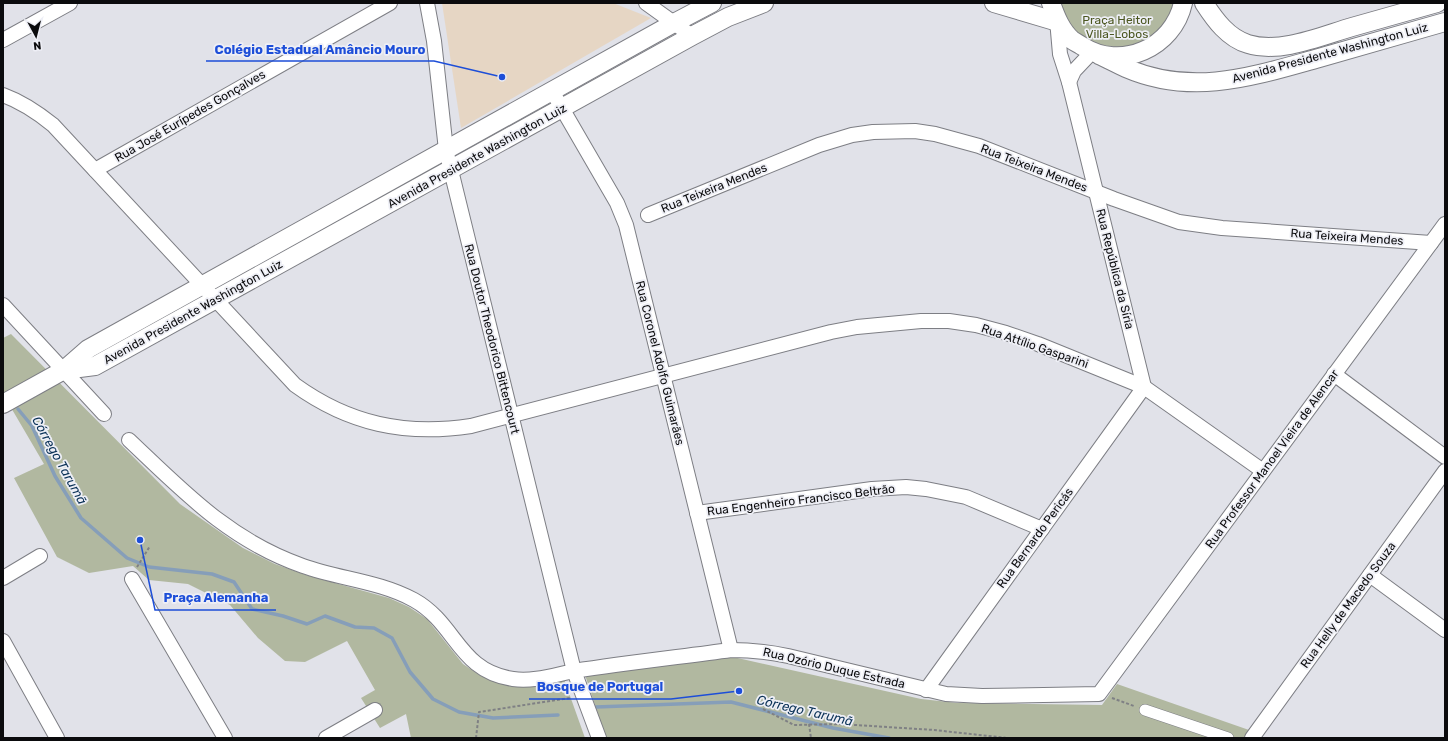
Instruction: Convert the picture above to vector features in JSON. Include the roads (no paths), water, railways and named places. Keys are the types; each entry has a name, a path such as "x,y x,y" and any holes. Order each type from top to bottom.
{"street":[{"path":"3,40 70,3"},
{"name":"Rua José Eurípedes Gonçalves","path":"95,170 390,3"},
{"name":"Rua Doutor Theodorico Bittencourt","path":"427,3 434,41 446,150 574,671 599,738"},
{"path":"646,3 692,36"},
{"name":"Avenida Presidente Washington Luiz","path":"64,370 88,349 552,90 712,3"},
{"name":"Avenida Presidente Washington Luiz","path":"64,370 95,366 692,36 728,17 764,3"},
{"path":"994,3 1058,22"},
{"path":"1047,3 1058,22"},
{"name":"Avenida Presidente Washington Luiz","path":"1051,3 1058,22 1072,40 1096,54 1127,68 1160,78 1187,82 1222,82 1260,74 1445,22"},
{"path":"1069,82 1074,70 1096,54 1121,57 1142,52 1160,41 1174,25 1182,3"},
{"name":"Avenida Presidente Washington Luiz","path":"1204,3 1217,22 1237,39 1248,44 1273,47 1298,43 1437,3"},
{"name":"Rua República da Síria","path":"1058,22 1060,54 1069,82 1144,387"},
{"name":"Rua Coronel Adolfo Guimarães","path":"552,90 622,214 630,240 731,650"},
{"name":"Rua Attílio Gasparini","path":"3,95 27,106 41,115 52,125 295,385 309,395 345,414 382,426 412,430 471,426 838,331 884,323 949,321 976,325 1038,344 1144,387 1263,471"},
{"name":"Rua Teixeira Mendes","path":"648,216 819,145 852,135 894,130 915,131 956,139 979,146 1096,192 1179,222 1202,226 1431,243"},
{"name":"Rua Professor Manoel Vieira de Alencar","path":"1099,694 1445,224"},
{"path":"3,305 104,414"},
{"path":"3,404 64,370"},
{"path":"1334,374 1445,457"},
{"name":"Rua Bernardo Pericás","path":"926,690 1144,387"},
{"name":"Rua Ozório Duque Estrada","path":"129,440 188,496 228,528 265,550 302,566 332,575 384,587 415,601 438,618 467,656 476,665 502,677 526,680 574,671 731,650 767,652 788,656 926,690 965,696 1099,694"},
{"name":"Rua Helly de Macedo Souza","path":"1252,738 1445,471"},
{"name":"Rua Engenheiro Francisco Beltrão","path":"697,513 872,489 906,487 926,489 966,497 984,503 1042,529"},
{"path":"3,578 40,556"},
{"path":"134,574 225,738"},
{"path":"1370,575 1445,630"},
{"path":"3,641 57,738"},
{"path":"326,738 375,710"},
{"path":"1145,710 1228,738"}],"waterway":[{"name":"Córrego Tarumã","path":"18,409 32,426 55,476 81,518 127,558 149,567 212,574 234,582 252,609 283,616 307,624 325,616 355,627 374,628 392,638 410,672 433,699 459,712 493,718 558,715"},
{"name":"Córrego Tarumã","path":"596,707 731,702 833,728 889,738"}],"place":[{"name":"Colégio Estadual Amâncio Mouro","path":"502,77"},
{"name":"Praça Alemanha","path":"140,540"},
{"name":"Bosque de Portugal","path":"739,691"}],"park label":[{"name":"Praça Heitor Villa-Lobos","path":"1117,27"}]}
